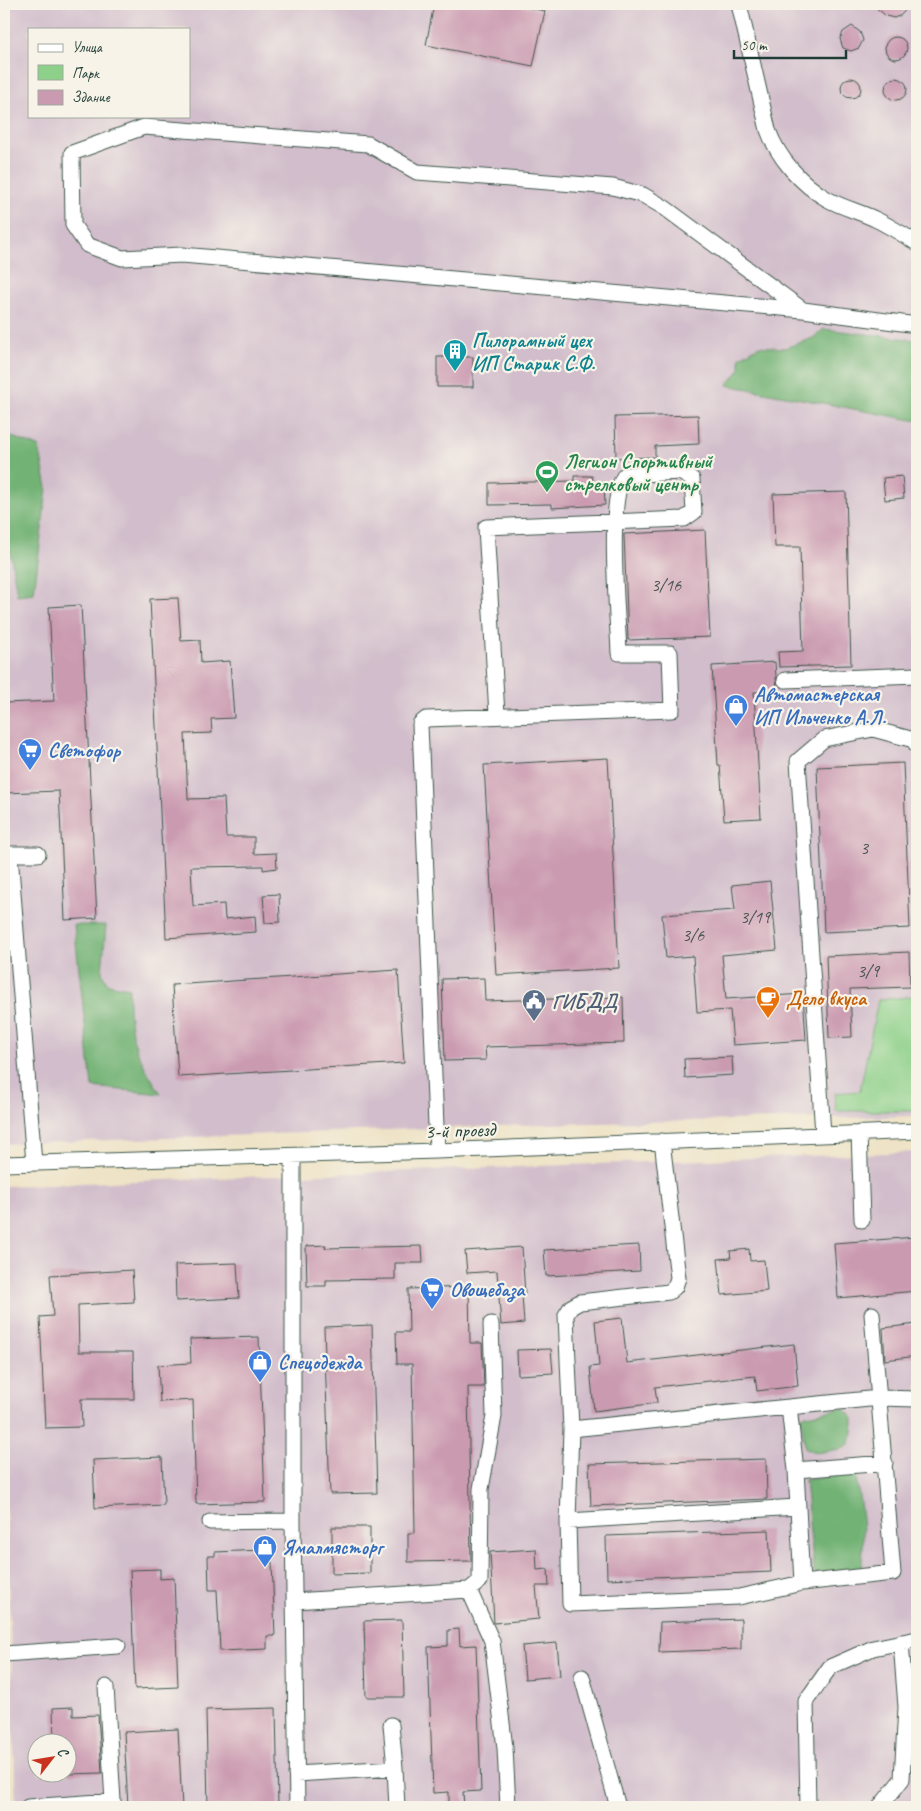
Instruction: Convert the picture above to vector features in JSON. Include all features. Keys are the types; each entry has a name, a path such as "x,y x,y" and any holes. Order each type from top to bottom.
{"street":[{"path":"739,4 768,130 774,145 789,166 802,180 828,199 877,219 917,243"},
{"path":"803,310 665,208 642,195 613,187 417,172 368,144 144,127 72,153 73,225 87,245 122,258 182,255 803,310 917,325"},
{"path":"437,1151 420,724 426,719 497,715 672,710 670,653 619,654 615,521 619,482 625,475 680,472 692,479 694,512 684,519 615,521 486,527 497,715"},
{"path":"785,680 917,675"},
{"path":"823,1134 798,761 824,739 873,729 914,740 917,746"},
{"path":"34,1163 10,854 38,854"},
{"name":"3-й проезд","path":"4,1164 437,1151 917,1131"},
{"path":"859,1133 862,1220"},
{"path":"662,1141 678,1278 675,1287 669,1292 580,1302 571,1307 566,1314 571,1429 568,1521 570,1604 739,1597 802,1583 893,1573 872,1314"},
{"path":"293,1156 293,1522 297,1807"},
{"path":"294,1601 469,1590 480,1581 481,1490 494,1416 491,1324"},
{"path":"571,1429 879,1398 917,1399"},
{"path":"789,1407 796,1470 802,1583"},
{"path":"796,1470 885,1463"},
{"path":"568,1521 797,1508"},
{"path":"210,1522 293,1522"},
{"path":"469,1590 492,1641 506,1748 508,1807"},
{"path":"808,1807 806,1701 830,1667 873,1648 917,1639"},
{"path":"880,1807 902,1779 906,1706 901,1642"},
{"path":"4,1654 118,1646"},
{"path":"582,1677 618,1807"},
{"path":"28,1807 113,1804 106,1687"},
{"path":"391,1725 398,1807"},
{"path":"296,1774 395,1768"}],"shaded area":[{"path":"4,4 917,4 917,1116 551,1124 4,1144"},
{"path":"917,1152 917,1807 16,1807 4,1446 4,1186"}],"green space":[{"path":"824,329 917,340 917,421 727,385 740,369 740,357 759,346 785,348 813,338"},
{"path":"4,434 39,447 47,488 34,593 17,595 4,513"},
{"path":"74,925 106,925 102,973 108,984 129,988 130,1019 135,1044 145,1067 161,1094 92,1087"},
{"path":"917,996 917,1111 836,1111 835,1093 860,1091 878,1000"},
{"path":"843,1408 853,1418 853,1433 849,1444 840,1449 816,1453 805,1448 801,1416"},
{"path":"855,1473 863,1536 860,1572 855,1568 848,1571 814,1573 805,1480"}],"building":[{"path":"434,4 511,4 545,11 533,66 426,45"},
{"path":"872,4 911,4 901,15 894,18 886,16"},
{"path":"852,26 860,32 863,40 859,48 851,51 843,48 840,39 843,32"},
{"path":"896,37 904,40 907,48 904,56 896,59 888,56 885,48 888,40"},
{"path":"851,78 858,81 861,88 858,95 851,98 844,95 841,88 844,81"},
{"path":"896,78 904,81 907,89 904,97 896,100 888,97 885,89 888,81"},
{"name":"Пилорамный цех ИП Старик С.Ф.","path":"437,357 473,357 473,387 437,387"},
{"path":"698,415 699,444 655,446 655,457 616,458 615,417"},
{"name":"Легион Спортивный стрелковый центр","path":"574,476 592,476 593,483 604,483 605,505 552,508 552,504 489,505 489,483 574,481"},
{"path":"902,476 904,498 885,500 883,478"},
{"path":"846,492 851,665 779,667 778,652 803,651 800,547 775,547 773,494"},
{"path":"705,530 710,637 628,640 624,534"},
{"path":"178,598 181,641 200,640 201,663 230,661 234,718 211,719 212,733 185,734 188,799 224,798 226,837 254,837 254,854 276,853 277,868 263,870 263,866 191,867 193,906 224,904 225,919 255,916 256,932 166,938 150,599"},
{"path":"81,605 97,918 65,920 59,791 4,793 4,703 54,701 49,607"},
{"name":"Автомастерская ИП Ильченко А.Л.","path":"775,662 777,691 754,692 761,818 724,820 720,765 718,765 712,666"},
{"path":"608,758 619,968 496,975 484,765"},
{"path":"903,763 910,928 824,932 817,767"},
{"path":"770,881 777,950 722,955 726,999 803,994 806,1040 733,1045 730,1010 697,1012 693,956 666,958 662,915 735,910 732,885"},
{"path":"279,894 280,922 265,923 263,895"},
{"path":"909,952 910,987 850,989 852,1037 829,1038 826,956"},
{"path":"398,970 404,1063 178,1077 172,985"},
{"name":"ГИБДД","path":"484,978 485,1001 623,997 624,1043 485,1047 486,1060 445,1061 442,979"},
{"path":"732,1057 733,1075 685,1078 684,1059"},
{"path":"917,1237 917,1291 838,1298 834,1243"},
{"path":"326,1245 325,1248 422,1246 423,1263 395,1263 395,1279 326,1280 326,1286 307,1286 306,1246"},
{"path":"639,1245 640,1271 546,1276 544,1250"},
{"path":"522,1247 525,1295 522,1295 524,1323 501,1325 497,1271 467,1273 465,1251"},
{"path":"749,1249 750,1261 764,1260 767,1291 722,1295 718,1259 731,1258 730,1251"},
{"path":"237,1263 239,1298 176,1301 175,1265"},
{"path":"132,1270 134,1302 78,1305 79,1352 133,1352 134,1399 81,1399 82,1427 45,1428 40,1317 53,1316 50,1275"},
{"path":"469,1287 470,1343 482,1343 484,1387 468,1387 471,1561 408,1562 408,1533 415,1533 412,1364 397,1364 396,1332 409,1332 408,1289"},
{"path":"622,1318 627,1363 794,1344 798,1386 757,1391 755,1376 655,1387 657,1403 594,1411 590,1367 599,1366 595,1321"},
{"path":"917,1324 917,1356 885,1360 883,1328"},
{"path":"372,1325 377,1493 330,1494 324,1327"},
{"path":"259,1337 265,1502 196,1504 193,1400 160,1402 158,1365 191,1363 190,1339"},
{"path":"551,1349 553,1373 518,1375 517,1350"},
{"path":"162,1457 164,1505 95,1508 93,1460"},
{"path":"766,1459 767,1499 591,1506 589,1464"},
{"path":"332,1527 370,1527 370,1573 332,1574"},
{"path":"769,1530 771,1572 607,1579 606,1536"},
{"path":"536,1549 537,1570 548,1569 549,1586 536,1586 539,1619 494,1623 490,1552"},
{"path":"263,1550 264,1563 272,1562 275,1636 267,1636 267,1649 220,1651 217,1590 209,1590 208,1556 215,1556 215,1552"},
{"path":"160,1569 160,1579 174,1578 178,1687 135,1689 130,1570"},
{"path":"741,1619 741,1649 659,1652 660,1622"},
{"path":"402,1620 404,1697 366,1697 364,1621"},
{"path":"459,1629 460,1646 476,1645 481,1791 463,1792 464,1807 449,1807 449,1792 433,1793 428,1647 448,1646 448,1630"},
{"path":"557,1643 560,1676 525,1679 522,1646"},
{"path":"73,1707 73,1716 98,1715 102,1773 78,1774 78,1734 54,1734 53,1708"},
{"path":"276,1708 278,1807 208,1807 206,1710"},
{"path":"178,1729 182,1807 128,1807 124,1732"}],"place":[{"name":"Пилорамный цех ИП Старик С.Ф.","path":"455,372"},
{"name":"Легион Спортивный стрелковый центр","path":"547,493"},
{"name":"Автомастерская ИП Ильченко А.Л.","path":"736,727"},
{"name":"Светофор","path":"30,771"},
{"name":"Дело вкуса","path":"768,1019"},
{"name":"ГИБДД","path":"534,1022"},
{"name":"Овощебаза","path":"432,1310"},
{"name":"Спецодежда","path":"260,1383"},
{"name":"Ямалмясторг","path":"265,1568"}]}
